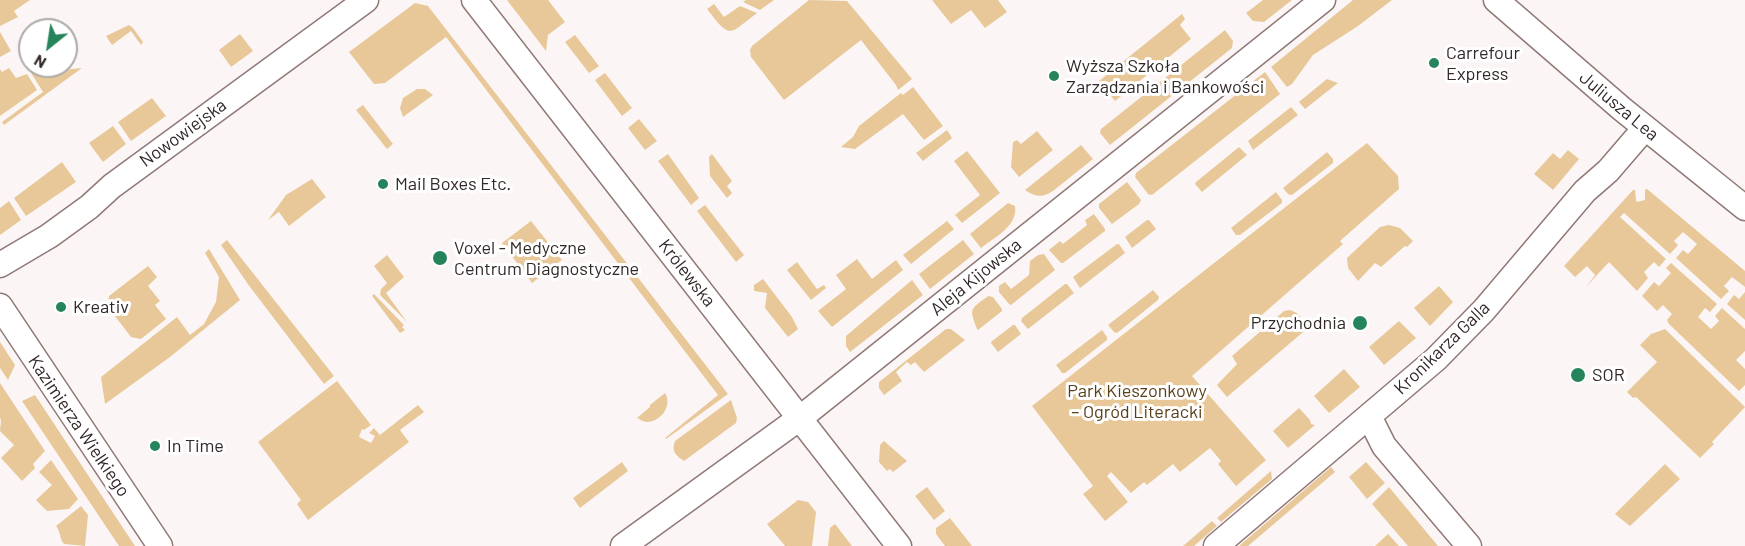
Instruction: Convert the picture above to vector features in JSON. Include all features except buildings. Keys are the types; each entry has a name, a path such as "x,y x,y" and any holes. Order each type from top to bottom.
{"street":[{"name":"Nowowiejska","path":"0,265 49,236 89,207 121,179 366,0"},
{"name":"Królewska","path":"474,0 899,546"},
{"name":"Aleja Kijowska","path":"623,546 800,418 1323,0"},
{"name":"Juliusza Lea","path":"1496,0 1645,128 1745,208"},
{"name":"Kronikarza Galla","path":"1216,546 1436,359 1466,329 1585,191 1608,171 1645,128"},
{"name":"Kazimierza Wielkiego","path":"0,306 159,546"},
{"path":"1369,416 1384,446 1469,546"}],"green space":[{"path":"0,0 30,0 14,11 18,17 0,26"},
{"path":"507,0 548,0 565,22 548,35 546,51"},
{"path":"746,0 774,0 760,10 743,2"},
{"path":"809,0 847,1 912,79 898,90 861,40 784,100 751,57 750,50"},
{"path":"932,0 998,0 1007,12 985,28 971,10 951,24"},
{"path":"1263,0 1292,0 1264,22 1253,21 1246,13"},
{"path":"1353,0 1392,0 1358,26 1313,55 1292,84 1287,87 1271,67"},
{"path":"415,3 428,6 728,394 666,439 718,395 446,37 385,83 374,84 349,52"},
{"path":"714,4 724,17 740,6 757,13 735,30 730,31 721,26 707,9"},
{"path":"1182,14 1185,19 1180,25 1191,39 1115,101 1099,81"},
{"path":"129,25 143,42 141,45 131,31 112,45 106,36"},
{"path":"1225,30 1233,41 1232,48 1110,145 1100,133 1101,129"},
{"path":"0,32 11,51 0,57"},
{"path":"240,34 253,51 231,67 219,50"},
{"path":"575,35 599,66 589,73 565,42"},
{"path":"9,68 16,78 30,78 37,90 0,116 0,69 2,72"},
{"path":"1265,72 1280,94 1152,195 1148,194 1135,177 1136,173"},
{"path":"605,73 632,108 622,116 595,80"},
{"path":"34,78 68,78 4,125 2,122 43,92"},
{"path":"1327,79 1338,83 1305,109 1299,102"},
{"path":"913,87 943,126 924,140 903,114 855,149 841,147 853,137 859,126 901,93 903,95"},
{"path":"417,89 425,89 433,95 403,117 400,108 403,98"},
{"path":"152,98 166,116 131,141 118,122"},
{"path":"363,105 393,144 387,149 356,110"},
{"path":"1291,107 1298,115 1253,150 1248,141"},
{"path":"639,119 657,141 645,150 628,128"},
{"path":"113,126 126,144 103,162 89,143"},
{"path":"947,130 952,138 923,161 916,153"},
{"path":"1037,131 1053,150 1019,177 1011,167 1013,142 1017,140 1021,144"},
{"name":"Park Kieszonkowy – Ogród Literacki","path":"1367,143 1398,176 1399,189 1340,241 1343,244 1192,376 1266,460 1236,486 1218,464 1221,461 1210,448 1180,472 1173,464 1147,485 1144,482 1131,493 1111,472 1107,476 1128,502 1105,521 1083,494 1093,486 1032,406"},
{"path":"1081,145 1093,159 1046,195 1039,196 1025,190"},
{"path":"1239,147 1247,155 1202,192 1195,184 1196,182"},
{"path":"1568,150 1579,159 1553,190 1534,174 1553,153 1560,159"},
{"path":"967,151 1000,193 962,223 955,215 980,195 954,161"},
{"path":"1327,152 1333,159 1333,163 1292,195 1288,194 1283,188"},
{"path":"668,154 699,198 691,205 658,161"},
{"path":"712,154 732,181 727,186 732,193 727,198 710,176 709,157"},
{"path":"62,162 76,182 26,216 14,198"},
{"path":"312,179 326,197 289,226 279,212 268,220 286,195"},
{"path":"1127,182 1141,200 1139,204 1112,224 1099,208 1099,204"},
{"path":"1647,189 1745,271 1745,287 1732,277 1724,286 1729,291 1721,299 1676,258 1683,250 1688,254 1697,244 1683,232 1674,241 1678,245 1670,254 1624,213 1620,217 1666,259 1659,267 1654,262 1644,272 1648,278 1637,291 1609,262 1586,287 1595,275 1587,266 1575,277 1564,266 1633,190 1635,190 1637,202 1645,200"},
{"path":"1276,192 1282,203 1240,235 1236,235 1231,228"},
{"path":"9,201 21,220 0,235 0,208"},
{"path":"1008,203 1015,206 1013,219 1004,230 981,248 970,234"},
{"path":"705,205 744,255 736,262 697,211"},
{"path":"1094,214 1105,231 1061,263 1049,250 1060,241 1063,244 1087,225 1085,220"},
{"path":"1147,220 1156,229 1132,248 1125,237"},
{"path":"531,221 562,260 532,283 502,243"},
{"path":"947,221 954,229 911,264 903,255"},
{"path":"1389,225 1400,228 1413,241 1381,267 1375,263 1358,281 1348,268 1347,258 1380,227"},
{"path":"227,240 334,376 324,384 221,245"},
{"path":"963,240 974,254 930,289 919,274"},
{"path":"1117,244 1125,253 1080,288 1073,277"},
{"path":"209,249 240,300 170,357 105,404 101,377 177,317 190,335 204,324 216,302 219,277 205,253"},
{"path":"1044,254 1055,270 1011,305 1009,304 999,292 999,286 1005,282 1011,289 1029,275 1030,261"},
{"path":"387,255 404,277 386,293 407,322 380,295 381,289 387,283 374,266"},
{"path":"857,259 872,279 896,260 903,270 832,327 818,311 846,289 836,275"},
{"path":"797,262 817,289 824,285 826,288 811,300 787,270"},
{"path":"1671,263 1717,304 1710,312 1705,308 1698,317 1711,329 1719,321 1715,316 1722,308 1745,329 1745,351 1736,360 1745,369 1745,385 1739,391 1669,324 1667,320 1672,314 1663,305 1657,311 1642,296 1654,282 1659,286 1671,273 1666,268"},
{"path":"148,266 157,277 148,286 160,301 155,305 166,319 141,339 131,337 108,307 109,296"},
{"path":"763,279 792,317 798,329 788,337 765,308 767,293 754,291 754,285"},
{"path":"912,280 923,295 850,352 846,346 846,336"},
{"path":"1065,284 1074,293 1028,329 1021,321 1022,318"},
{"path":"1439,286 1453,302 1430,326 1414,308"},
{"path":"1153,290 1159,297 1158,300 1117,333 1114,332 1108,325"},
{"path":"1745,292 1745,320 1727,304 1734,295 1739,299"},
{"path":"374,294 404,325 402,327 405,330 400,333 372,296"},
{"path":"988,296 993,297 1002,311 978,330 972,313 974,307"},
{"path":"1290,310 1297,313 1309,327 1227,397 1217,385 1237,364 1232,356 1284,311"},
{"path":"1399,321 1416,338 1384,365 1369,347"},
{"path":"1013,325 1021,334 998,352 991,343 992,341"},
{"path":"946,329 951,329 965,340 924,372 915,362 911,365 907,362 896,372 902,381 884,395 879,388 879,382"},
{"path":"1665,329 1745,407 1700,458 1636,397 1633,398 1627,392 1657,362 1640,345 1651,334"},
{"path":"1102,330 1107,340 1062,373 1056,365"},
{"path":"0,342 15,365 8,380 0,368"},
{"path":"1344,369 1360,387 1329,413 1314,396"},
{"path":"337,381 371,425 362,429 359,437 371,443 375,436 369,433 374,428 380,435 418,405 424,412 400,430 409,442 308,520 297,504 301,500 258,442"},
{"path":"0,383 45,451 33,464 35,468 22,481 1,458 14,445 0,431"},
{"path":"665,393 667,403 661,416 647,422 637,418 650,405"},
{"path":"35,395 135,546 119,546 22,401"},
{"path":"731,400 737,418 736,423 684,461 679,457 674,450 675,441"},
{"path":"1299,408 1311,424 1315,425 1288,448 1273,431"},
{"path":"884,441 907,461 893,472 890,469 887,471 879,462 880,445"},
{"path":"51,460 78,499 69,509 47,511 36,500 52,485 39,472"},
{"path":"622,462 628,471 580,508 573,498"},
{"path":"1366,462 1385,483 1367,499 1349,477"},
{"path":"1665,464 1680,479 1630,526 1615,514"},
{"path":"1331,467 1335,472 1248,546 1239,546"},
{"path":"1271,471 1272,479 1221,522 1217,518"},
{"path":"927,487 945,511 934,520 915,496"},
{"path":"1389,487 1438,546 1408,546 1372,504"},
{"path":"798,500 808,502 816,512 812,546 785,546 767,524"},
{"path":"81,506 88,515 85,546 64,544 56,526"},
{"path":"950,518 972,546 945,546 936,534 936,528"},
{"path":"1212,521 1217,526 1194,546 1183,546"},
{"path":"835,524 852,546 828,546 830,528"},
{"path":"1388,534 1399,546 1375,546"}],"place":[{"name":"Carrefour Express","path":"1434,63"},
{"name":"Wyższa Szkoła Zarządzania i Bankowości","path":"1054,76"},
{"name":"Mail Boxes Etc.","path":"383,184"},
{"name":"Voxel - Medyczne Centrum Diagnostyczne","path":"440,258"},
{"name":"Kreativ","path":"61,307"},
{"name":"Przychodnia","path":"1360,323"},
{"name":"SOR","path":"1578,375"},
{"name":"In Time","path":"155,446"}]}
